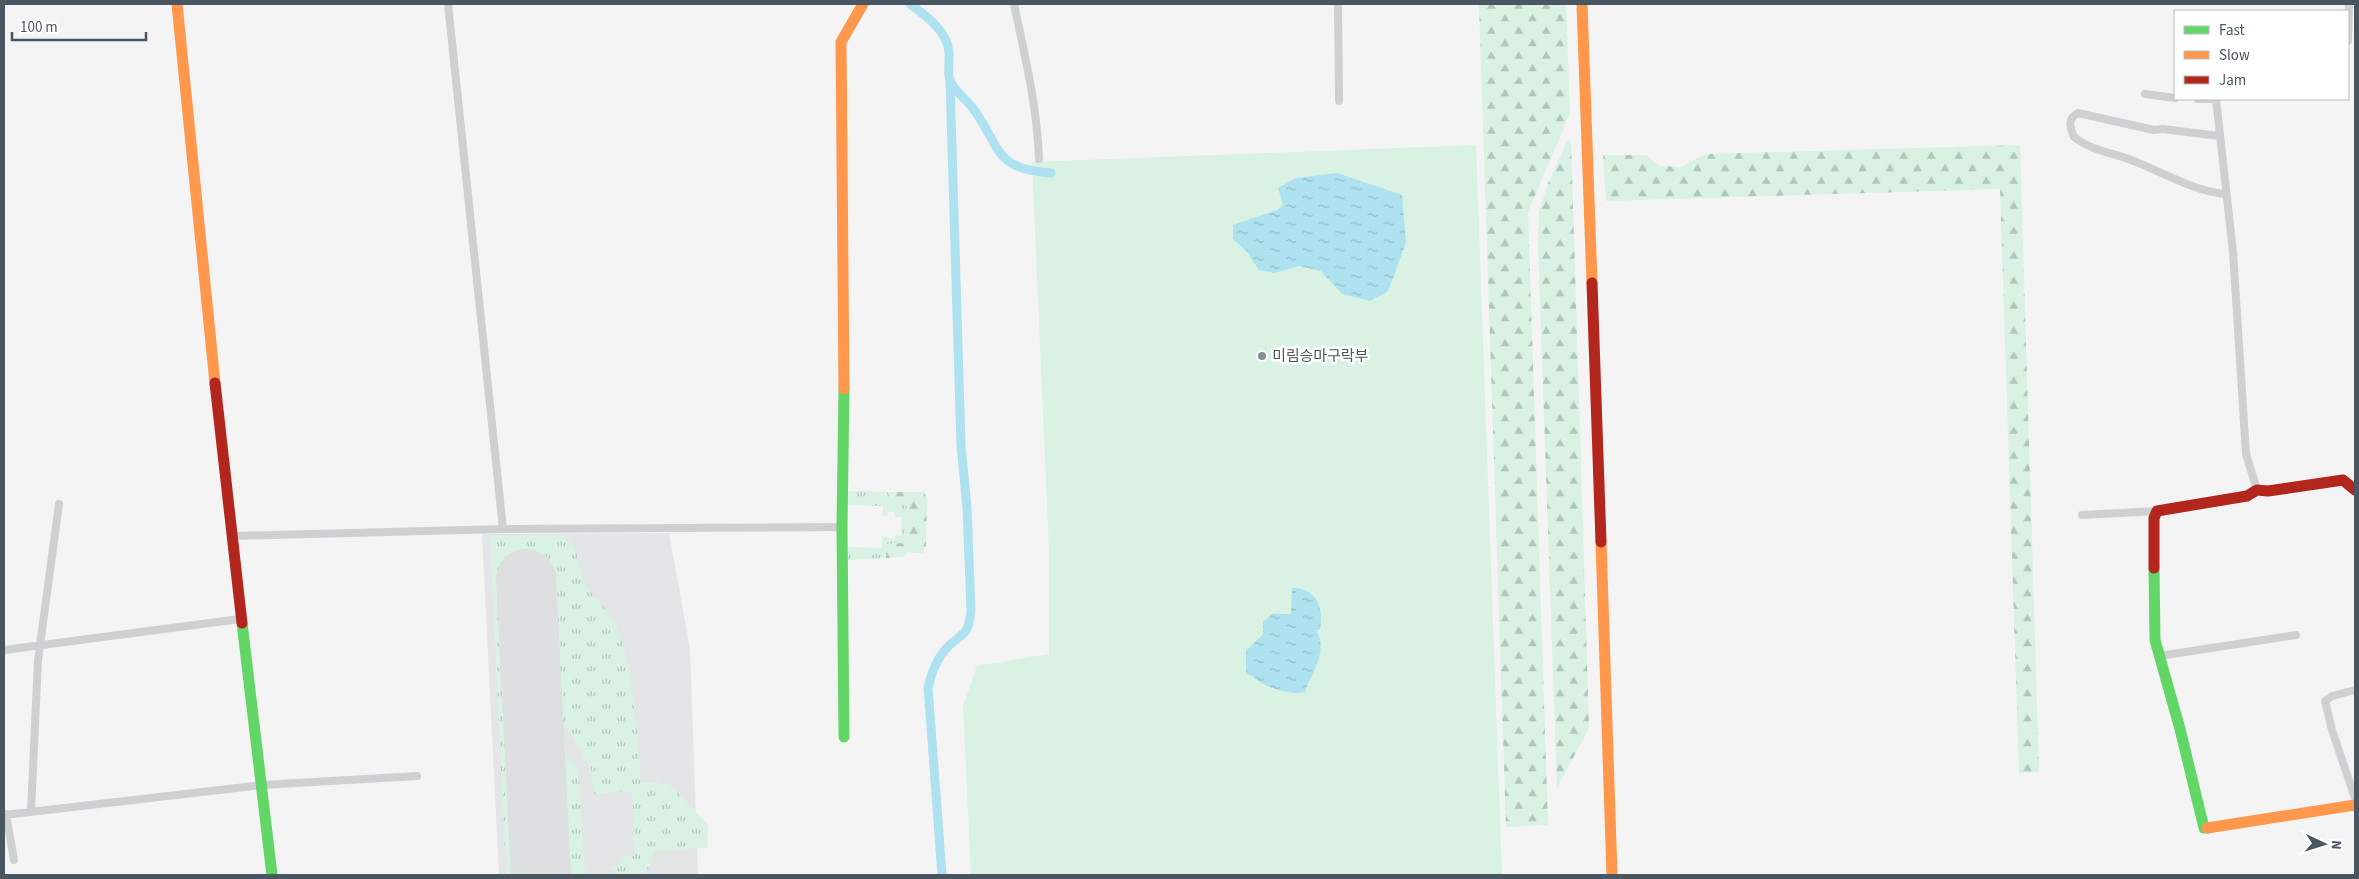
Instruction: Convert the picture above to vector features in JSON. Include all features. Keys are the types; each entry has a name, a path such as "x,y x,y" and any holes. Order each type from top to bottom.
{"street":[{"path":"177,4 240,619 272,875"},
{"path":"448,4 504,529"},
{"path":"844,736 842,527 844,379 840,63 841,42 863,4"},
{"path":"1014,4 1031,82 1039,159"},
{"path":"1338,4 1339,101"},
{"path":"1582,4 1612,875"},
{"path":"2144,94 2174,98"},
{"path":"2216,100 2233,252 2246,454 2257,490"},
{"path":"2219,136 2163,129 2154,130 2078,113 2072,116 2070,122 2074,137 2081,143 2132,160 2185,183 2214,193 2226,194"},
{"path":"2082,515 2157,510 2247,496 2257,490 2268,491 2343,480 2355,490"},
{"path":"31,812 30,790 40,646 59,504"},
{"path":"2157,510 2154,518 2155,640 2180,729 2204,828 2355,805"},
{"path":"231,536 504,529 842,527"},
{"path":"4,650 240,619"},
{"path":"2159,656 2296,635"},
{"path":"2355,690 2332,696 2325,701 2332,730 2355,798"},
{"path":"14,860 5,815 262,785 417,776"}],"shaded area":[{"path":"669,533 690,649 698,875 499,875 482,534"}],"green space":[{"path":"1479,4 1566,4 1570,113 1528,212 1548,825 1506,827"},
{"path":"1571,140 1589,728 1557,788 1538,246 1539,212 1548,183 1567,141"},
{"name":"미림승마구락부","path":"1476,145 1502,875 971,875 963,706 977,666 1049,654 1049,550 1032,162"},
{"path":"2020,145 2039,772 2019,773 2000,189 1606,201 1603,155 1646,155 1659,166 1681,167 1705,154"},
{"path":"846,491 888,492 889,496 907,506 904,543 888,544 886,558 846,560 846,547 882,548 882,536 895,539 895,535 901,536 902,517 895,517 895,512 888,512 887,516 883,516 883,506 845,505"},
{"path":"888,492 924,492 927,499 926,546 923,553 907,552 903,557 886,558 887,544 904,543 907,506 889,496"},
{"path":"490,536 564,536 570,542 577,553 585,583 613,620 626,657 633,699 641,782 669,784 708,825 707,848 654,851 650,868 642,875 617,875 610,866 620,866 620,857 635,856 632,791 594,794 591,768 544,692 541,575 513,576 527,875 506,875"},
{"path":"554,737 577,770 579,776 585,875 555,875 547,742"}],"water":[{"path":"1337,173 1402,195 1406,243 1388,291 1370,301 1342,294 1321,271 1299,266 1274,273 1259,270 1247,252 1233,239 1233,225 1277,210 1283,205 1278,188 1296,178"},
{"path":"1292,588 1307,591 1312,595 1321,613 1320,629 1317,631 1321,647 1320,655 1305,692 1300,693 1273,688 1246,674 1246,651 1263,634 1263,622 1272,614 1291,614"}],"waterway":[{"path":"910,4 935,25 945,38 948,45 949,77 952,84 982,121 1001,154 1018,167 1051,173"},
{"path":"942,875 928,687 934,668 941,655 968,627 971,611 967,508 961,445 950,81"}],"runway":[{"path":"526,579 541,875"}],"traffic: fast":[{"path":"844,389 842,527 844,737"},
{"path":"2154,568 2155,640 2180,729 2204,828 2207,828"},
{"path":"242,623 272,875"}],"traffic: slow":[{"path":"177,4 215,383"},
{"path":"844,389 841,42 863,4"},
{"path":"1582,4 1592,283"},
{"path":"1601,542 1612,875"},
{"path":"2207,828 2355,805"}],"traffic: jam":[{"path":"1592,283 1601,542"},
{"path":"215,383 242,623"},
{"path":"2154,568 2154,518 2157,511 2247,496 2257,490 2268,491 2343,480 2355,490"}],"place":[{"name":"미림승마구락부","path":"1262,356"}]}
